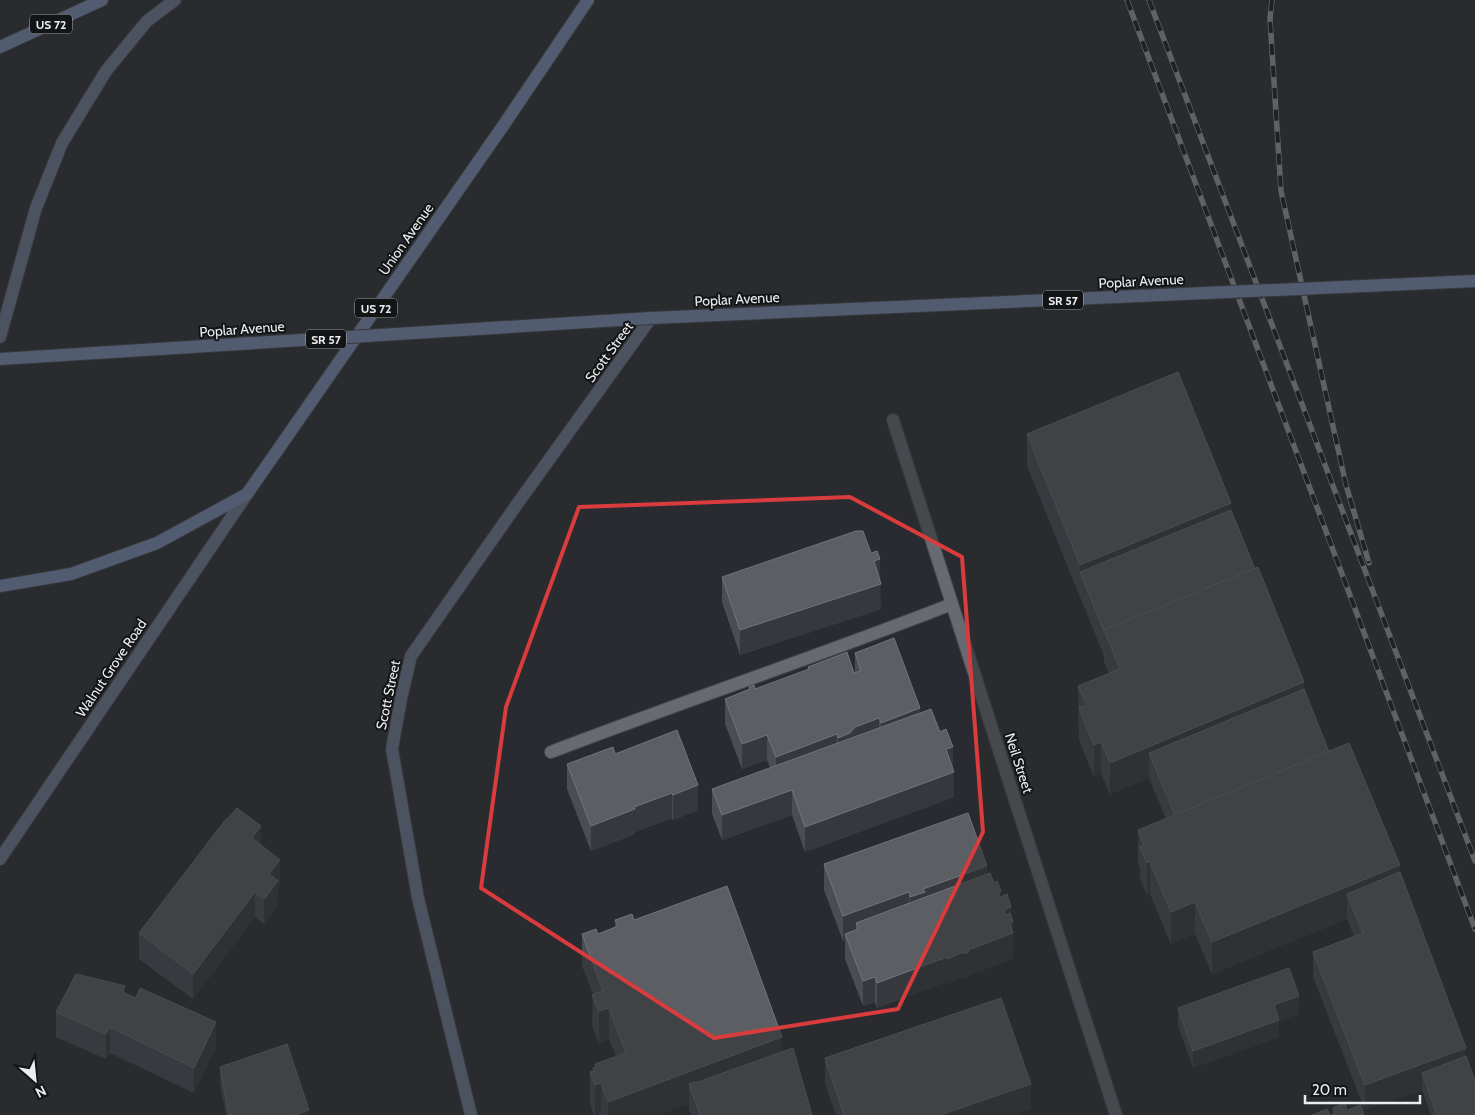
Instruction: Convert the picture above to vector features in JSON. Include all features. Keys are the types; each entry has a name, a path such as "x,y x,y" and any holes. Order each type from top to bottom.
{"main road":[{"name":"US 72","path":"0,47 102,0"},
{"path":"0,337 36,208 62,143 106,70 147,20 175,0"},
{"name":"Union Avenue","path":"247,494 505,123 588,0"},
{"name":"Poplar Avenue","path":"0,359 651,318 1475,282"},
{"name":"Scott Street","path":"471,1115 418,898 392,749 411,656 651,318"},
{"name":"US 72","path":"0,586 71,574 157,543 247,494"},
{"name":"Walnut Grove Road","path":"0,858 247,494"}],"street":[{"name":"Neil Street","path":"893,420 1116,1115"},
{"path":"550,752 658,711 870,636 952,604"}],"highlighted area":[{"path":"850,497 962,557 983,832 898,1009 714,1038 481,888 506,707 579,507"}],"building":[{"path":"1178,372 1231,503 1080,565 1027,434"},
{"path":"1231,510 1255,569 1104,631 1080,572"},
{"path":"856,531 863,531 871,553 877,551 880,559 874,561 881,584 740,630 722,577"},
{"path":"1258,567 1304,682 1110,763 1101,742 1094,745 1079,708 1087,705 1078,686 1120,669 1104,630"},
{"path":"894,638 920,708 881,723 879,718 855,727 850,733 838,738 837,734 776,757 767,735 742,744 725,699 750,689 749,687 754,685 755,689 809,669 808,667 847,652 854,673 861,671 855,653"},
{"path":"1304,689 1329,752 1175,815 1149,753"},
{"path":"931,709 940,732 946,729 953,747 946,749 954,772 805,827 792,790 722,815 712,789"},
{"path":"677,730 698,785 634,807 635,809 591,826 567,764 613,747 615,754"},
{"path":"1349,743 1400,865 1212,942 1195,902 1171,912 1150,862 1147,863 1140,847 1144,846 1138,830"},
{"path":"237,808 261,826 252,838 280,860 269,874 278,881 264,899 255,892 193,974 139,933 226,819"},
{"path":"968,813 987,866 923,889 925,892 910,897 909,892 843,916 824,864"},
{"path":"1400,872 1466,1048 1365,1085 1313,952 1363,933 1347,894"},
{"path":"990,873 994,883 997,881 1001,891 998,892 1000,897 1007,894 1011,907 1004,910 1006,915 1010,913 1013,922 1010,924 1013,933 968,950 969,952 964,954 964,952 947,959 947,957 877,983 875,977 863,981 845,934 858,929 856,923"},
{"path":"727,886 782,1037 608,1102 601,1083 595,1085 590,1072 594,1071 595,1064 626,1053 609,1008 599,1011 592,995 603,991 582,934 596,929 598,934 618,926 615,920 632,914 634,920"},
{"path":"1289,968 1299,996 1274,1005 1279,1020 1193,1051 1178,1008"},
{"path":"76,974 125,986 123,992 136,998 140,988 216,1022 194,1068 110,1027 106,1034 56,1012"},
{"path":"1001,998 1031,1084 940,1115 844,1115 825,1058"},
{"path":"287,1044 309,1110 295,1115 229,1115 220,1067"},
{"path":"793,1048 812,1115 700,1115 689,1084"},
{"path":"1466,1056 1475,1081 1475,1115 1437,1115 1422,1073"},
{"path":"1345,1103 1347,1110 1361,1105 1364,1115 1331,1115 1334,1114 1333,1108"},
{"path":"1327,1109 1330,1115 1312,1115"}],"railway":[{"path":"1127,0 1475,929"},
{"path":"1149,0 1475,861"},
{"path":"1272,0 1270,19 1281,191 1346,485 1369,563"}]}
